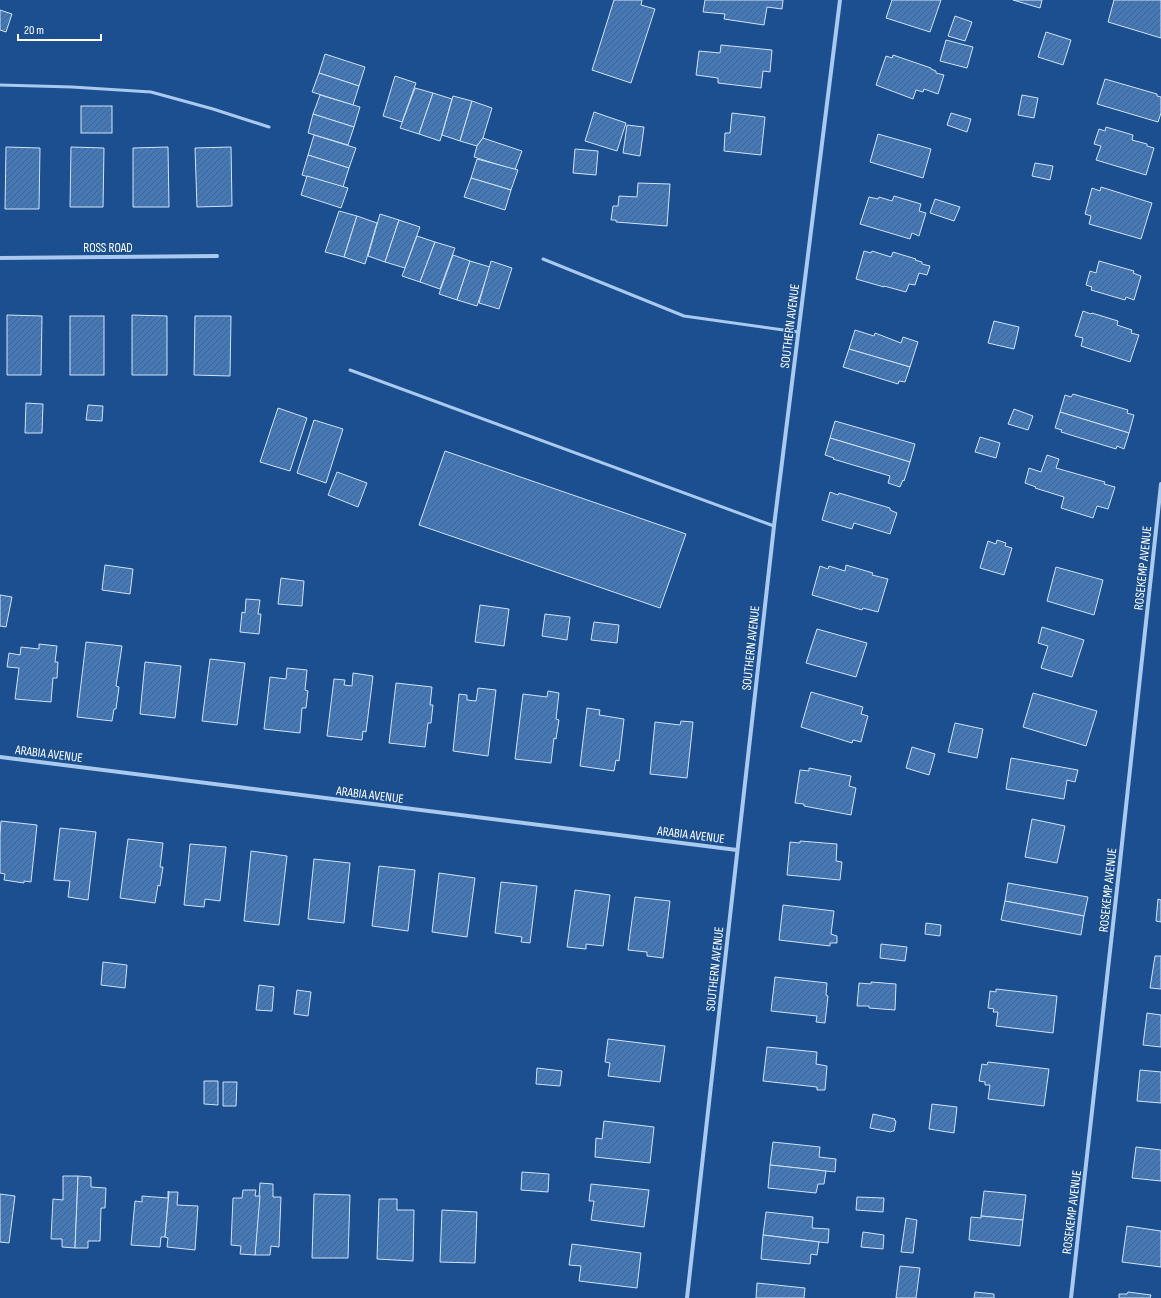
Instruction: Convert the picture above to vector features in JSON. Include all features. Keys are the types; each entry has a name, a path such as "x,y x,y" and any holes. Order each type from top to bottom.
{"street":[{"name":"SOUTHERN AVENUE","path":"687,1298 774,526 840,0"},
{"name":"ROSS ROAD","path":"0,258 217,256"},
{"name":"ROSEKEMP AVENUE","path":"1071,1298 1119,879 1161,484"},
{"name":"ARABIA AVENUE","path":"0,757 737,850"}],"lane":[{"path":"0,85 72,86 151,92 213,109 269,127"},
{"path":"543,259 684,316 798,332"},
{"path":"350,370 774,526"}],"building":[{"path":"614,0 642,0 641,5 655,9 631,83 592,70"},
{"path":"705,0 783,0 782,9 767,7 764,25 724,19 725,14 703,12"},
{"path":"892,0 941,0 930,32 886,18"},
{"path":"1013,0 1042,0 1040,8"},
{"path":"1114,0 1161,0 1161,38 1108,22"},
{"path":"0,10 12,14 6,32 0,30"},
{"path":"955,16 972,22 965,41 948,36"},
{"path":"1046,32 1071,40 1063,65 1038,57"},
{"path":"946,40 973,47 967,68 940,61"},
{"path":"721,45 772,50 770,72 763,71 761,88 718,83 718,78 696,75 699,51 720,53"},
{"path":"325,54 365,67 359,86 319,73"},
{"path":"893,55 931,68 936,71 936,73 944,75 938,94 924,89 923,92 916,90 913,99 876,85 886,56 892,58"},
{"path":"319,73 359,86 353,105 312,92"},
{"path":"395,76 416,83 402,122 383,116"},
{"path":"1105,79 1157,94 1157,96 1161,97 1161,113 1158,122 1097,104"},
{"path":"415,88 433,93 419,134 400,128"},
{"path":"433,93 452,99 440,141 419,134"},
{"path":"320,95 360,107 354,127 313,114"},
{"path":"1022,95 1038,98 1034,118 1018,115"},
{"path":"453,96 472,101 460,141 442,135"},
{"path":"472,101 492,108 483,138 477,146 460,141"},
{"path":"81,106 112,106 112,133 81,133"},
{"path":"594,112 626,123 617,151 585,141"},
{"path":"732,113 765,117 761,155 724,151 725,133 730,133"},
{"path":"951,113 971,119 967,132 947,125"},
{"path":"313,114 354,127 348,145 308,133"},
{"path":"627,125 644,127 640,156 623,153"},
{"path":"1106,127 1133,135 1132,140 1147,144 1147,146 1154,148 1146,175 1096,160 1101,146 1094,144 1099,129 1105,131"},
{"path":"878,134 931,149 923,178 870,162"},
{"path":"314,135 356,148 349,168 308,155"},
{"path":"483,138 522,151 515,170 474,157 477,146"},
{"path":"6,147 40,148 39,209 5,209"},
{"path":"71,147 104,148 103,207 70,207"},
{"path":"168,147 169,207 133,207 133,148"},
{"path":"231,147 232,206 197,207 195,148"},
{"path":"575,149 598,151 596,175 573,173"},
{"path":"308,155 349,168 343,187 302,175"},
{"path":"477,159 518,170 511,190 471,178"},
{"path":"1035,163 1053,166 1050,180 1032,176"},
{"path":"307,176 348,188 341,208 301,195"},
{"path":"471,178 511,190 505,210 464,197"},
{"path":"638,183 670,184 667,226 616,222 616,220 611,220 613,206 618,206 619,196 637,197"},
{"path":"1101,187 1152,203 1141,239 1089,224 1091,216 1085,214 1092,188 1100,191"},
{"path":"894,196 921,204 919,211 926,213 919,236 912,233 910,239 860,224 869,197 878,199 879,197 892,201"},
{"path":"935,199 960,207 954,221 930,213"},
{"path":"339,211 357,216 344,257 325,252"},
{"path":"380,214 399,220 385,262 368,256"},
{"path":"357,216 377,223 365,264 344,257"},
{"path":"399,220 420,227 405,268 385,262"},
{"path":"417,236 435,242 420,282 402,276"},
{"path":"435,242 455,248 440,289 420,282"},
{"path":"864,251 871,253 872,251 891,257 893,252 916,259 915,260 922,262 922,264 930,266 927,275 919,273 915,285 909,284 906,292 884,287 856,279"},
{"path":"453,255 470,261 457,300 439,294"},
{"path":"470,261 490,267 477,306 457,300"},
{"path":"491,261 512,268 499,309 479,303"},
{"path":"1099,261 1134,271 1133,273 1141,276 1134,300 1126,297 1125,300 1091,290 1092,287 1086,285 1090,271 1096,273"},
{"path":"1083,311 1118,321 1117,325 1132,330 1131,333 1139,335 1130,362 1081,346 1083,338 1075,336"},
{"path":"7,315 42,316 41,375 7,375"},
{"path":"132,315 167,316 167,375 132,375"},
{"path":"70,316 104,316 104,375 70,375"},
{"path":"195,316 231,316 230,376 194,375"},
{"path":"994,321 1019,327 1014,349 988,343"},
{"path":"855,330 874,336 875,333 901,343 903,337 918,342 910,367 849,349"},
{"path":"849,349 910,367 905,382 899,381 898,384 843,367"},
{"path":"1073,394 1128,410 1127,413 1134,415 1129,433 1060,412 1065,395 1071,397"},
{"path":"26,403 43,404 42,433 25,433"},
{"path":"88,405 103,406 102,421 86,420"},
{"path":"278,408 307,418 290,471 260,462"},
{"path":"1014,409 1033,416 1028,430 1008,424"},
{"path":"1060,412 1129,433 1124,449 1117,446 1116,449 1061,432 1062,430 1055,428"},
{"path":"314,420 343,429 326,483 297,473"},
{"path":"835,421 915,444 910,462 830,438"},
{"path":"980,437 1000,443 996,458 975,452"},
{"path":"830,438 910,462 904,481 903,480 900,487 888,483 890,476 833,459 834,458 825,455"},
{"path":"445,451 686,534 660,608 419,525"},
{"path":"1047,455 1059,459 1056,468 1105,482 1104,484 1115,487 1108,509 1097,506 1093,518 1061,508 1064,497 1035,488 1036,487 1025,483 1029,468 1041,472"},
{"path":"337,472 367,483 358,507 328,495"},
{"path":"830,492 838,495 839,493 890,508 890,510 897,513 890,534 854,523 852,529 822,520"},
{"path":"997,540 1006,543 1005,546 1012,548 1004,575 980,568 988,541 996,544"},
{"path":"105,565 133,569 130,594 102,590"},
{"path":"846,565 873,573 872,575 888,579 878,612 863,608 862,610 812,595 820,566 828,569 829,566 845,571"},
{"path":"1056,567 1103,580 1094,615 1047,601"},
{"path":"281,578 304,581 302,606 278,604"},
{"path":"0,595 12,597 6,627 0,626"},
{"path":"246,599 260,600 258,614 261,614 259,634 240,632 242,612 245,613"},
{"path":"480,605 509,609 504,646 475,642"},
{"path":"545,614 570,617 567,640 542,636"},
{"path":"594,622 619,625 617,643 591,640"},
{"path":"1042,627 1084,640 1072,677 1041,668 1048,646 1038,643"},
{"path":"817,629 867,643 856,677 806,663"},
{"path":"86,642 122,646 116,686 119,687 116,709 114,709 112,721 77,717"},
{"path":"39,644 57,646 55,662 58,662 57,678 53,678 51,702 15,699 19,668 7,667 9,653 20,655 21,647 39,649"},
{"path":"210,659 245,663 237,725 202,721"},
{"path":"145,662 181,666 175,718 140,714"},
{"path":"287,668 307,670 305,690 308,691 306,708 302,708 300,733 264,729 270,677 286,679"},
{"path":"353,673 373,676 366,732 363,731 362,740 327,736 334,679 345,680 344,685 352,686"},
{"path":"396,683 432,687 430,705 433,705 431,723 428,723 425,747 389,743"},
{"path":"478,688 496,690 488,756 453,751 459,694 467,695 467,700 476,701"},
{"path":"548,691 559,693 556,719 559,720 556,739 554,738 551,763 515,759 523,694 547,697"},
{"path":"811,692 863,707 861,714 868,716 861,742 853,740 852,743 801,727"},
{"path":"1033,693 1097,711 1086,746 1023,727"},
{"path":"587,708 600,710 599,715 624,719 619,761 616,760 614,771 580,766"},
{"path":"681,721 693,722 687,778 650,774 655,722 680,725"},
{"path":"955,723 983,729 977,758 948,752"},
{"path":"912,747 935,754 929,775 906,768"},
{"path":"1011,758 1078,770 1075,782 1067,780 1064,799 1006,789"},
{"path":"809,768 851,776 849,786 856,788 851,815 795,803 800,770 809,771"},
{"path":"1032,819 1065,826 1057,863 1025,857"},
{"path":"1,821 37,825 31,882 24,881 24,883 4,880 5,874 0,873"},
{"path":"60,828 96,832 88,900 68,897 70,881 54,880"},
{"path":"128,839 163,843 160,867 163,867 155,903 120,898"},
{"path":"800,841 837,844 836,861 842,862 840,880 787,875 790,842 800,843"},
{"path":"190,844 226,847 220,901 205,899 204,907 184,905"},
{"path":"251,851 287,856 279,925 244,921"},
{"path":"314,859 350,863 344,923 308,919"},
{"path":"379,866 415,870 408,931 372,926"},
{"path":"439,873 475,878 467,937 432,932"},
{"path":"501,882 537,886 530,943 521,942 522,937 495,933"},
{"path":"1008,883 1088,897 1084,916 1005,901"},
{"path":"575,890 610,895 603,946 586,944 586,949 567,947"},
{"path":"635,897 670,901 663,958 647,956 647,952 628,950"},
{"path":"1158,899 1161,900 1161,922 1156,921"},
{"path":"1005,901 1084,916 1081,935 1001,920"},
{"path":"783,905 834,911 831,934 837,936 837,943 830,943 830,946 779,940"},
{"path":"926,923 941,925 940,936 925,934"},
{"path":"881,944 907,947 905,961 880,958"},
{"path":"1155,956 1161,956 1161,989 1150,988"},
{"path":"103,962 127,965 125,988 101,985"},
{"path":"775,977 827,983 826,995 828,996 825,1023 816,1022 817,1016 771,1011"},
{"path":"871,982 896,984 895,1010 869,1008 869,1006 857,1006 859,983 871,984"},
{"path":"259,985 274,987 272,1011 256,1010"},
{"path":"996,989 1057,996 1053,1033 996,1026 998,1012 993,1012 994,1009 988,1008 990,991 996,992"},
{"path":"297,990 311,992 308,1016 294,1014"},
{"path":"1147,1013 1161,1015 1161,1047 1143,1045"},
{"path":"608,1039 665,1046 660,1082 608,1076 610,1063 605,1062"},
{"path":"767,1047 817,1052 816,1064 827,1066 825,1090 817,1090 817,1087 763,1081"},
{"path":"988,1062 1049,1069 1044,1106 988,1099 990,1085 985,1085 985,1082 979,1081 982,1064 987,1065"},
{"path":"537,1068 562,1071 560,1086 536,1084"},
{"path":"1140,1070 1161,1072 1161,1103 1137,1101"},
{"path":"204,1081 218,1081 218,1105 204,1104"},
{"path":"223,1082 237,1082 236,1106 223,1106"},
{"path":"932,1104 957,1107 954,1133 929,1129"},
{"path":"873,1114 895,1119 894,1131 891,1132 870,1128"},
{"path":"604,1121 654,1127 650,1163 595,1157 596,1138 602,1139"},
{"path":"773,1142 820,1147 819,1157 836,1159 835,1172 770,1165"},
{"path":"1136,1147 1161,1150 1161,1181 1132,1178"},
{"path":"770,1165 826,1171 824,1184 818,1184 816,1193 768,1188"},
{"path":"522,1172 549,1174 548,1192 521,1190"},
{"path":"63,1176 78,1176 75,1248 62,1247 62,1239 51,1239 53,1199 63,1200"},
{"path":"78,1176 91,1177 91,1187 106,1188 105,1208 101,1208 100,1241 88,1241 88,1248 75,1248"},
{"path":"260,1183 273,1184 273,1197 281,1197 279,1247 271,1246 270,1255 255,1255"},
{"path":"591,1184 649,1190 644,1227 591,1220 594,1201 589,1201"},
{"path":"243,1190 256,1190 255,1196 260,1196 255,1255 240,1254 241,1246 231,1245 233,1198 242,1198"},
{"path":"168,1191 169,1192 165,1237 161,1237 160,1247 131,1245 135,1201 142,1202 142,1196 168,1198"},
{"path":"984,1191 1026,1195 1023,1220 981,1216"},
{"path":"169,1192 178,1192 177,1205 198,1206 195,1250 167,1247 168,1238 165,1237"},
{"path":"0,1194 15,1196 9,1243 0,1242"},
{"path":"314,1194 350,1195 348,1258 312,1258"},
{"path":"857,1197 884,1198 883,1212 856,1210"},
{"path":"379,1199 397,1199 397,1210 414,1210 413,1261 377,1259"},
{"path":"442,1210 477,1212 475,1263 440,1262"},
{"path":"766,1212 813,1217 812,1228 829,1229 828,1243 763,1235"},
{"path":"981,1216 1023,1220 1020,1246 969,1240 971,1217 981,1218"},
{"path":"906,1218 917,1220 913,1253 901,1252"},
{"path":"1127,1226 1161,1231 1161,1267 1122,1262"},
{"path":"863,1232 884,1235 883,1249 861,1247"},
{"path":"763,1235 819,1242 817,1255 811,1254 810,1264 761,1259"},
{"path":"572,1244 641,1253 637,1288 579,1281 581,1266 569,1265"},
{"path":"900,1266 920,1268 916,1298 896,1298"},
{"path":"757,1283 805,1288 804,1298 756,1298"},
{"path":"975,1292 994,1294 994,1298 974,1298"},
{"path":"1128,1292 1151,1295 1150,1298 1119,1298 1119,1294 1127,1294"}]}
